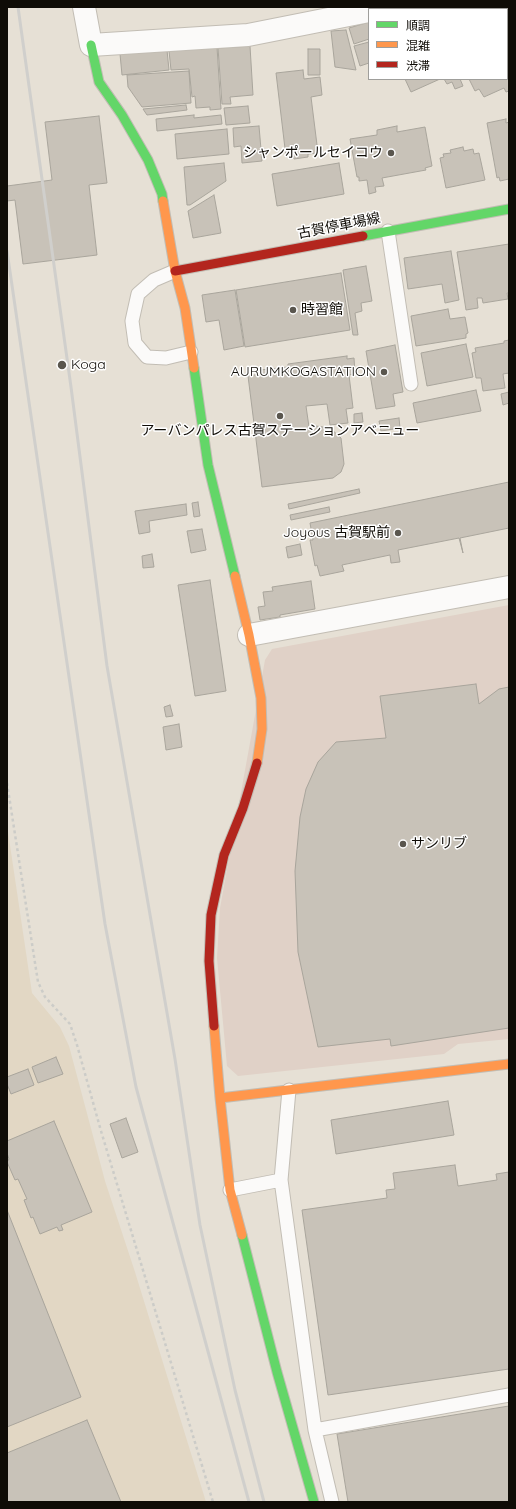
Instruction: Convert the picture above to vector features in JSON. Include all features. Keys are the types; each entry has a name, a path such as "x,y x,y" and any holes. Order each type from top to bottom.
{"street":[{"path":"84,7 99,82 122,115 148,160 162,194 175,271 185,308 208,465 249,635 261,698 262,729 256,763 243,808 224,855 211,914 209,961 220,1098 230,1190 277,1372 314,1502"},
{"path":"91,45 248,35 368,11"},
{"name":"古賀停車場線","path":"175,271 509,209"},
{"path":"249,635 509,587"},
{"path":"220,1098 509,1064"}],"lane":[{"path":"388,231 411,384"},
{"path":"175,271 154,280 138,294 132,320 135,343 147,357 166,358 191,352"},
{"path":"288,1090 281,1180 315,1430 332,1502"},
{"path":"230,1190 281,1180"},
{"path":"315,1430 509,1395"}],"path":[{"path":"7,783 38,982 45,997 70,1024 213,1502"}],"shaded area":[{"path":"509,605 509,1039 458,1044 444,1054 238,1076 227,1066 217,958 220,908 265,660 272,649"},
{"path":"7,825 32,993 60,1027 69,1046 105,1181 135,1272 206,1502 7,1502"}],"building":[{"path":"450,7 490,8 450,8"},
{"path":"368,22 368,39 354,44 349,28"},
{"path":"346,30 356,70 335,67 331,31"},
{"path":"368,42 368,63 360,66 354,46"},
{"path":"250,46 253,95 230,97 231,104 222,104 218,48"},
{"path":"217,47 221,109 210,110 210,107 196,108 195,96 192,97 189,69 171,70 169,51"},
{"path":"308,49 320,49 320,75 308,75"},
{"path":"167,50 169,70 122,75 120,54"},
{"path":"508,55 509,91 506,92 504,88 484,97 479,89 475,91 470,80 508,80"},
{"path":"303,70 304,79 320,77 322,95 311,97 318,153 308,154 308,157 294,159 293,156 286,157 276,73"},
{"path":"189,71 191,103 142,107 128,87 127,75"},
{"path":"405,80 438,80 411,92"},
{"path":"445,80 460,80 463,86 455,89 452,82 447,84"},
{"path":"186,105 187,110 147,115 143,109"},
{"path":"248,106 250,123 226,125 224,108"},
{"path":"194,115 194,118 221,115 222,124 157,131 156,119"},
{"path":"99,116 107,183 89,185 97,255 23,264 15,200 7,201 7,186 52,180 45,122"},
{"path":"506,119 506,123 509,122 509,179 500,181 499,177 497,178 487,123"},
{"path":"259,126 262,161 242,163 241,146 234,147 233,128"},
{"name":"シャンポールセイコウ","path":"397,126 397,132 425,127 432,166 425,168 426,170 382,178 384,186 375,187 376,192 369,194 367,180 359,181 359,177 357,177 350,139 377,135 377,130"},
{"path":"227,129 229,154 177,159 175,134"},
{"path":"463,147 464,151 473,149 474,154 479,153 485,180 446,188 440,158 444,157 443,154 451,153 450,150"},
{"path":"224,163 226,181 190,205 187,205 184,167"},
{"path":"339,163 344,194 277,206 272,174"},
{"path":"214,195 221,233 193,238 188,211"},
{"path":"509,244 508,299 483,303 482,298 477,298 478,308 466,310 457,252"},
{"path":"451,251 459,300 445,303 442,284 408,289 404,258"},
{"path":"366,266 372,301 361,303 362,311 355,313 358,335 353,335 343,270"},
{"name":"時習館","path":"341,273 350,330 245,347 236,290"},
{"path":"235,290 244,346 224,350 219,320 206,322 202,295"},
{"path":"448,309 450,319 465,317 468,333 466,334 466,338 416,346 411,316"},
{"path":"509,340 509,373 503,374 505,388 483,391 481,378 476,378 472,353 476,352 475,348 504,343 504,341"},
{"path":"466,344 473,377 427,386 421,353"},
{"name":"AURUMKOGASTATION","path":"395,345 403,392 393,394 395,406 376,409 366,351"},
{"name":"アーバンパレス古賀ステーションアベニュー","path":"347,356 347,359 354,358 355,374 349,375 353,408 346,409 348,423 330,425 327,404 306,406 309,427 316,426 330,428 341,438 344,464 341,472 333,478 262,487 248,376 261,374 260,370 288,367 288,364"},
{"path":"476,390 481,411 417,423 413,403"},
{"path":"509,392 509,403 503,405 501,394"},
{"path":"362,413 363,422 354,423 354,414"},
{"path":"399,418 400,428 381,431 379,421"},
{"name":"Joyous 古賀駅前","path":"509,482 509,528 460,538 463,553 459,538 398,550 400,562 391,563 390,555 342,565 344,571 320,576 317,565 315,566 310,540 313,540 310,523"},
{"path":"359,489 360,493 289,509 288,504"},
{"path":"198,502 200,516 194,517 192,503"},
{"path":"186,504 187,515 149,521 150,532 139,534 135,511"},
{"path":"329,507 330,512 291,520 290,515"},
{"path":"202,529 206,550 191,553 187,531"},
{"path":"300,544 302,555 288,558 286,547"},
{"path":"152,554 154,567 143,568 142,556"},
{"path":"210,580 226,691 195,696 178,585"},
{"path":"311,581 315,609 260,620 258,607 265,606 263,592 273,591 272,587"},
{"name":"サンリブ","path":"476,684 479,704 499,689 509,687 509,1028 391,1046 390,1039 318,1047 298,952 295,871 300,817 306,789 318,762 336,742 386,738 380,696"},
{"path":"170,705 173,716 166,717 164,707"},
{"path":"179,724 182,747 166,750 163,727"},
{"path":"56,1057 63,1074 38,1083 32,1067"},
{"path":"28,1069 34,1085 11,1094 7,1084 7,1077"},
{"path":"448,1101 454,1135 336,1154 331,1120"},
{"path":"126,1118 138,1152 122,1158 110,1124"},
{"path":"54,1121 92,1212 61,1225 63,1230 59,1231 57,1227 40,1234 33,1217 31,1218 24,1200 27,1199 18,1179 15,1180 7,1162 9,1159 7,1153 7,1141"},
{"path":"455,1165 458,1186 497,1180 496,1174 509,1172 509,1369 328,1395 302,1210 387,1198 386,1190 395,1189 393,1173"},
{"path":"7,1210 81,1397 7,1427"},
{"path":"509,1406 509,1502 348,1502 337,1434"},
{"path":"87,1420 121,1502 7,1502 7,1453"}],"railway":[{"path":"18,7 71,387 107,666 175,1059 200,1225 235,1390 264,1502"},
{"path":"7,251 105,924 136,1087 249,1502"}],"traffic: fast":[{"path":"91,45 99,82 122,115 148,160 162,194 163,201"},
{"path":"363,236 509,209"},
{"path":"194,368 208,465 235,576"},
{"path":"242,1235 277,1372 314,1502"}],"traffic: slow":[{"path":"163,201 175,271 185,308 194,368"},
{"path":"235,576 249,635 261,698 262,729 257,763"},
{"path":"214,1026 230,1190 242,1235"},
{"path":"220,1098 509,1064"}],"traffic: jam":[{"path":"175,271 363,236"},
{"path":"214,1026 209,961 211,915 224,855 243,808 257,763"}],"place":[{"name":"シャンポールセイコウ","path":"391,153"},
{"name":"時習館","path":"293,310"},
{"name":"Koga","path":"62,365"},
{"name":"AURUMKOGASTATION","path":"384,372"},
{"name":"アーバンパレス古賀ステーションアベニュー","path":"280,416"},
{"name":"Joyous 古賀駅前","path":"398,533"},
{"name":"サンリブ","path":"403,844"}]}
